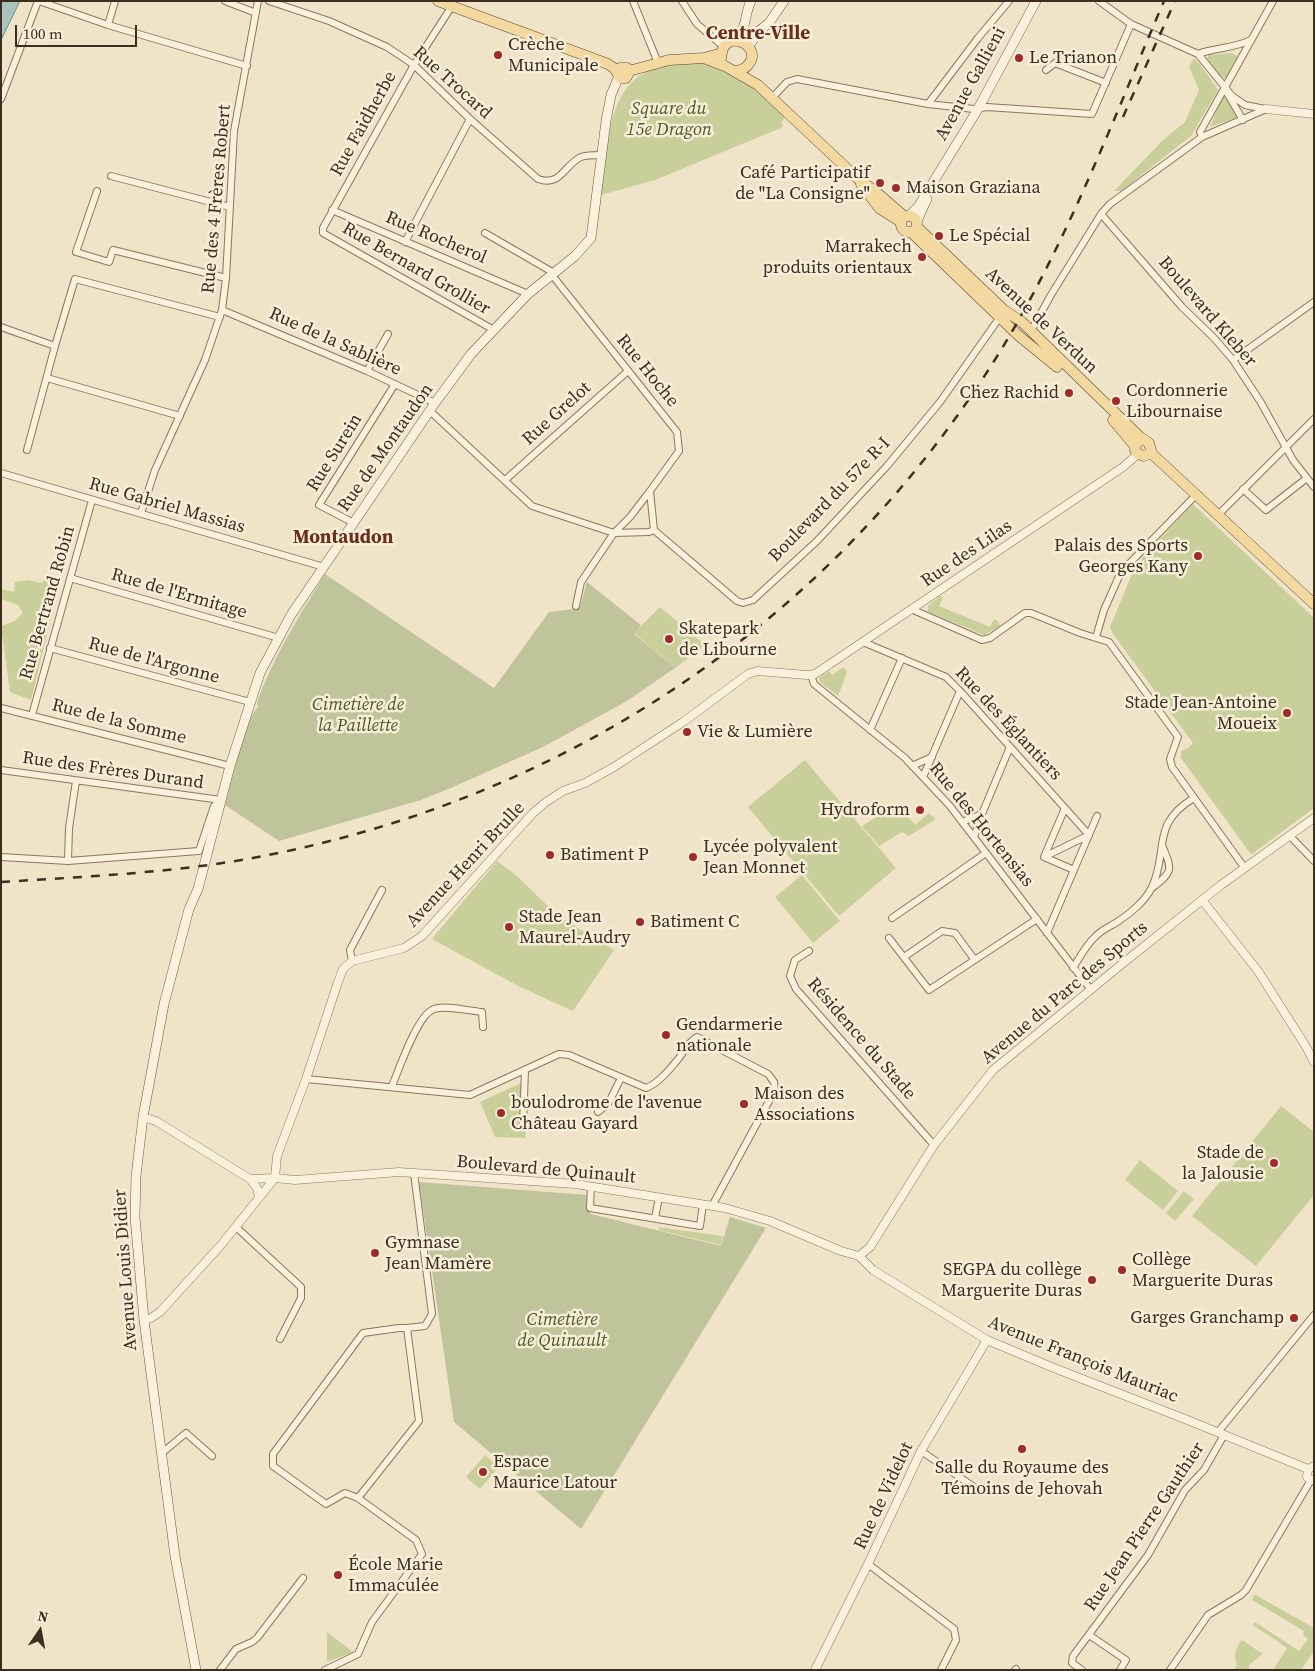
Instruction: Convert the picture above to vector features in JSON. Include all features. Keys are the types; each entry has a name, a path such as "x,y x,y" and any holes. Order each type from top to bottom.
{"main road":[{"path":"438,1 516,24 600,56 622,73 676,59 704,58 723,50"},
{"path":"736,40 748,46 752,54 749,64 741,70 729,68 722,60 723,50 728,43 736,40 744,31 751,1"},
{"path":"748,46 759,31 769,23 784,1"},
{"name":"Avenue Gallieni","path":"910,222 923,210 933,183 978,108 1036,1"},
{"path":"704,58 729,68 758,85"},
{"path":"749,64 758,85"},
{"name":"Rue de Montaudon","path":"202,872 203,853 260,673 291,615 432,407 471,354 528,294 575,256 591,238 606,121 611,95 622,73"},
{"name":"Avenue de Verdun","path":"758,85 857,178 879,208 910,222 1004,310 1022,322 1139,447"},
{"name":"Avenue de Verdun","path":"910,222 1019,336 1074,381 1139,447"},
{"path":"1139,447 1144,456 1150,452 1314,604"},
{"name":"Avenue Louis Didier","path":"196,1670 175,1556 144,1320 135,1217 136,1176 143,1117 164,1004 189,908 198,888 202,872"}],"street":[{"path":"1,99 38,1 108,25 247,66"},
{"path":"108,25 115,1"},
{"path":"225,1 256,12"},
{"name":"Rue des 4 Frères Robert","path":"140,513 155,470 205,360 221,314 226,278 234,131 258,1"},
{"name":"Rue Trocard","path":"269,1 329,21 387,47 414,65 470,119 538,179 555,180 581,158 601,156"},
{"path":"632,1 658,63"},
{"path":"682,1 697,24 723,50"},
{"path":"928,104 1009,1"},
{"path":"1099,1 1131,24 1198,54 1224,88 1245,105 1314,114"},
{"path":"1202,137 1200,132 1273,1"},
{"name":"Rue Faidherbe","path":"323,233 323,228 332,210 414,65 453,4"},
{"path":"772,98 787,82 797,79 928,104 1092,114 1131,24"},
{"path":"1198,54 1205,51 1238,46 1253,39"},
{"path":"1046,70 1055,64 1106,83"},
{"path":"1224,88 1243,120"},
{"path":"1031,331 1100,214 1110,204 1202,137 1266,109"},
{"path":"405,242 470,119"},
{"path":"111,176 230,207"},
{"path":"97,191 76,252 109,262 113,250 226,278"},
{"name":"Rue Rocherol","path":"332,210 528,294"},
{"name":"Boulevard Kleber","path":"1100,214 1182,307 1214,338 1233,360 1260,401 1292,460 1314,487"},
{"name":"Rue Bernard Grollier","path":"323,233 494,330"},
{"path":"485,233 553,274"},
{"name":"Rue Hoche","path":"553,274 678,432 679,451 630,518 614,534 581,582 576,606"},
{"name":"Rue de la Sablière","path":"56,346 75,279 221,314 395,384 432,407 532,506 614,534"},
{"path":"1233,360 1314,302"},
{"name":"Boulevard du 57e R-I","path":"654,530 738,601 744,603 753,600 817,541 887,466 940,402 1000,317"},
{"path":"1,327 56,346 27,450"},
{"path":"366,371 388,334"},
{"name":"Rue Grelot","path":"505,480 628,371"},
{"path":"47,378 180,416"},
{"name":"Rue Surein","path":"354,523 319,505 395,384"},
{"path":"1218,515 1314,419"},
{"name":"Rue des Lilas","path":"811,675 1123,467 1139,447"},
{"name":"Rue Gabriel Massias","path":"1,473 324,567"},
{"path":"1243,490 1266,510 1307,478"},
{"path":"614,534 654,530 650,491"},
{"path":"1096,636 1104,610 1121,572 1196,495"},
{"name":"Rue Bertrand Robin","path":"32,715 92,500"},
{"name":"Rue de l'Ermitage","path":"70,578 279,638"},
{"path":"911,609 982,640 990,638 1025,613 1031,613 1109,642 1178,737 1170,759 1172,767 1244,867"},
{"name":"Rue des Églantiers","path":"863,642 946,677 1089,835"},
{"name":"Rue de l'Argonne","path":"50,648 250,702"},
{"path":"870,730 902,658"},
{"name":"Avenue Henri Brulle","path":"352,961 404,948 414,943 533,813 546,802 563,791 585,783 614,767 683,722 748,674 756,671 811,675"},
{"name":"Rue des Hortensias","path":"811,675 814,684 923,777 974,837 1091,990"},
{"path":"923,777 960,691"},
{"name":"Rue de la Somme","path":"1,708 230,766"},
{"path":"974,837 1010,746"},
{"path":"912,766 932,757"},
{"name":"Rue des Frères Durand","path":"1,770 221,800"},
{"path":"68,861 68,828 76,780"},
{"path":"1152,889 1158,869 1165,829 1182,806 1194,798"},
{"path":"1044,857 1065,808"},
{"path":"962,822 982,814"},
{"path":"1047,933 1097,816"},
{"name":"Avenue du Parc des Sports","path":"860,1256 870,1247 934,1145 993,1070 1244,867 1314,818"},
{"path":"1044,857 1089,835"},
{"path":"1290,836 1314,861"},
{"path":"1073,968 1094,937 1131,911 1152,889 1163,881 1169,871 1168,858 1161,844"},
{"path":"1,857 68,861 203,853"},
{"path":"892,918 986,853"},
{"path":"1044,857 1074,870"},
{"path":"144,1320 160,1312 236,1227 275,1178 277,1156 306,1079 338,982 343,969 352,961 350,950 382,890"},
{"path":"1202,900 1258,971 1314,1062"},
{"path":"889,938 929,990 1036,919"},
{"path":"904,956 942,931 955,933 974,959"},
{"name":"Résidence du Stade","path":"809,951 795,960 790,976 796,989 934,1145"},
{"path":"392,1086 422,1018 432,1009 444,1008 482,1012 483,1027"},
{"path":"306,1079 470,1095 559,1054 569,1055 646,1088 655,1084 678,1059 690,1040 697,1037 768,1074 774,1082 774,1090 712,1206"},
{"path":"522,1125 525,1070"},
{"path":"598,1112 608,1104 621,1078"},
{"path":"143,1117 156,1121 250,1179 258,1188 259,1197"},
{"name":"Boulevard de Quinault","path":"250,1179 275,1178 295,1180 388,1172 591,1186 704,1204 762,1219 841,1252 860,1256"},
{"path":"325,1670 358,1654 372,1622 422,1554 416,1540 358,1498 345,1493 326,1504 273,1466 273,1454 363,1333 425,1326 432,1314 414,1173"},
{"path":"591,1186 590,1208 700,1226 704,1204"},
{"path":"655,1218 659,1197"},
{"path":"236,1227 301,1287 301,1298 280,1339"},
{"name":"Avenue François Mauriac","path":"860,1256 873,1270 987,1340 1311,1468 1307,1476 1312,1480"},
{"name":"Rue Jean Pierre Gauthier","path":"1082,1670 1072,1664 1073,1656 1148,1555 1185,1490 1204,1470 1221,1434 1314,1315"},
{"path":"358,1498 419,1421 407,1328"},
{"name":"Rue de Videlot","path":"815,1670 868,1564 921,1451 987,1340"},
{"path":"162,1453 186,1433 212,1456"},
{"path":"921,1451 977,1489"},
{"path":"1170,1670 1208,1615 1246,1590 1312,1480"},
{"path":"868,1564 954,1629 956,1640 941,1670"},
{"path":"220,1670 236,1649 258,1638 303,1578"},
{"name":"Rue Jean Pierre Gauthier","path":"1089,1635 1126,1660 1120,1670"}],"green space":[{"path":"1231,53 1238,56 1226,78 1220,77 1207,60 1208,55"},
{"path":"1194,58 1218,90 1191,136 1121,191 1114,191 1163,140 1185,122 1199,90 1189,67"},
{"name":"Square du 15e Dragon","path":"693,62 716,65 748,83 785,117 781,123 783,125 781,128 655,180 601,195 607,147 614,113 629,85 641,75 653,69"},
{"path":"1223,95 1239,117 1210,127"},
{"path":"1193,504 1314,618 1314,808 1252,854 1181,758 1181,751 1193,743 1113,634 1110,627 1132,574 1143,557"},
{"name":"Cimetière de la Paillette","path":"325,574 494,688 549,612 580,608 587,582 641,625 634,634 675,668 627,701 543,747 453,787 421,800 279,841 225,805 242,741 252,715 258,707 257,702 271,668"},
{"path":"50,575 60,581 31,700 10,692 1,626 15,621 23,613 18,605 1,599 1,589 14,592 15,582 28,580 41,583"},
{"path":"940,596 943,597 939,606 990,627 994,619 998,621 1000,626 984,635 928,612 928,606"},
{"name":"Skatepark de Libourne","path":"660,607 705,645 675,668 634,633"},
{"path":"844,667 847,672 838,696 820,682 819,678 829,671 832,675"},
{"path":"805,760 896,868 839,916 748,807"},
{"path":"897,804 915,825 929,813 936,819 909,836 902,832 879,846 862,826"},
{"name":"Stade Jean Maurel-Audry","path":"497,861 516,875 557,915 614,950 573,1011 520,987 432,939"},
{"path":"802,875 840,921 813,943 775,897"},
{"path":"521,1083 520,1129 526,1130 525,1138 495,1137 480,1102"},
{"name":"Stade de la Jalousie","path":"1281,1106 1314,1132 1314,1195 1256,1266 1192,1216"},
{"path":"1140,1160 1178,1191 1163,1210 1125,1180"},
{"name":"Cimetière de Quinault","path":"419,1182 587,1195 586,1207 591,1214 721,1246 730,1217 766,1228 581,1529 454,1422"},
{"path":"1184,1191 1194,1199 1175,1221 1166,1213"},
{"path":"656,1227 723,1236 721,1245 659,1230"},
{"name":"Espace Maurice Latour","path":"485,1455 499,1467 480,1489 466,1477"},
{"path":"1254,1594 1314,1628 1314,1651 1301,1670 1273,1670 1287,1648 1253,1625 1255,1622 1299,1651 1308,1639 1303,1635 1304,1631 1252,1600"},
{"path":"327,1632 353,1652 327,1662"},
{"path":"1242,1640 1263,1654 1249,1665 1249,1670 1234,1670 1237,1666 1236,1650"}],"water":[{"path":"1,1 20,1 1,40"}],"railway":[{"path":"1,882 178,869 248,859 283,852 392,823 497,784 597,736 690,678 778,611 858,535 931,450 996,358 1021,315 1066,228 1164,1"},
{"path":"1123,117 1175,1"}],"place":[{"name":"Crèche Municipale","path":"498,55"},
{"name":"Le Trianon","path":"1019,58"},
{"name":"Café Participatif de \"La Consigne\"","path":"880,183"},
{"name":"Maison Graziana","path":"896,188"},
{"name":"Le Spécial","path":"939,236"},
{"name":"Marrakech produits orientaux","path":"922,257"},
{"name":"Chez Rachid","path":"1069,393"},
{"name":"Cordonnerie Libournaise","path":"1116,401"},
{"name":"Palais des Sports Georges Kany","path":"1198,556"},
{"name":"Skatepark de Libourne","path":"669,639"},
{"name":"Stade Jean-Antoine Moueix","path":"1287,713"},
{"name":"Vie & Lumière","path":"687,732"},
{"name":"Hydroform","path":"920,810"},
{"name":"Batiment P","path":"550,855"},
{"name":"Lycée polyvalent Jean Monnet","path":"693,857"},
{"name":"Batiment C","path":"640,922"},
{"name":"Stade Jean Maurel-Audry","path":"509,927"},
{"name":"Gendarmerie nationale","path":"666,1035"},
{"name":"Maison des Associations","path":"744,1104"},
{"name":"boulodrome de l'avenue Château Gayard","path":"501,1113"},
{"name":"Stade de la Jalousie","path":"1274,1163"},
{"name":"Gymnase Jean Mamère","path":"375,1253"},
{"name":"Collège Marguerite Duras","path":"1122,1270"},
{"name":"SEGPA du collège Marguerite Duras","path":"1092,1280"},
{"name":"Garges Granchamp","path":"1294,1318"},
{"name":"Salle du Royaume des Témoins de Jehovah","path":"1022,1449"},
{"name":"Espace Maurice Latour","path":"483,1472"},
{"name":"École Marie Immaculée","path":"338,1575"}],"district":[{"name":"Centre-Ville","path":"758,34"},
{"name":"Montaudon","path":"343,538"}]}
